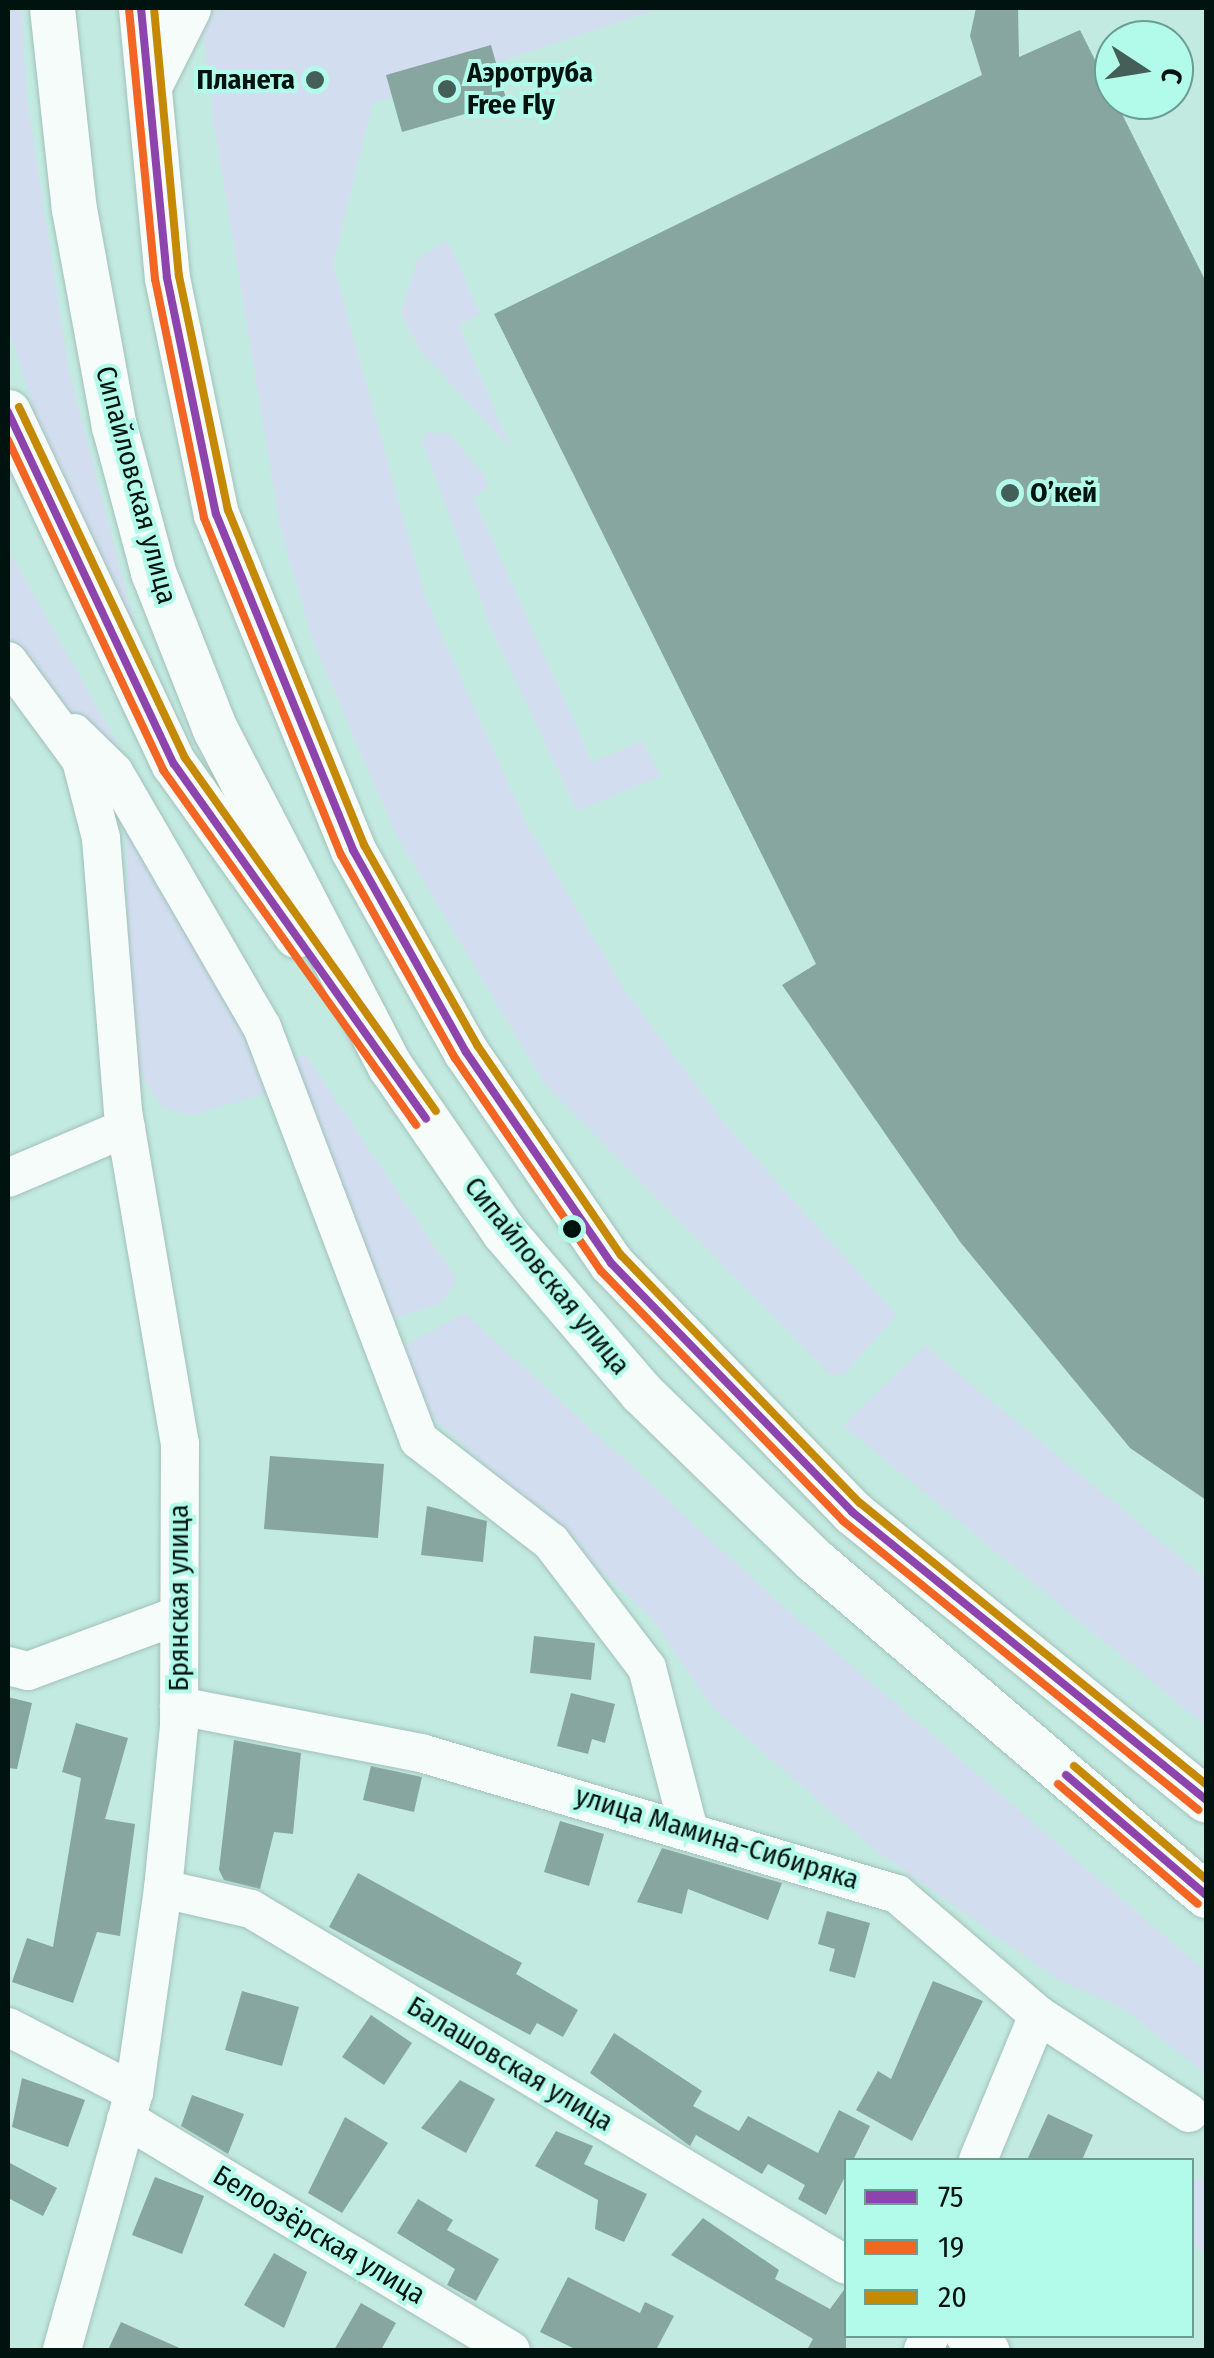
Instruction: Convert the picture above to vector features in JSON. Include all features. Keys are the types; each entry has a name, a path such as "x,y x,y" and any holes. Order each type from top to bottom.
{"main road":[{"name":"Сипайловская улица","path":"52,8 80,245 114,426 153,572 215,730 390,1066 504,1232 641,1392 814,1560 1206,1896"},
{"path":"141,8 146,93 167,278 216,514 353,850 466,1052 611,1263 852,1512 1206,1800"},
{"path":"146,93 188,8"},
{"path":"11,432 174,764 390,1066"}],"street":[{"path":"8,661 114,772 262,1026 418,1440 552,1542 648,1668 688,1826"},
{"name":"Брянская улица","path":"54,713 81,760 101,838 126,1128 180,1443 179,1706 163,1889 130,2105 62,2350"},
{"path":"8,1178 126,1128"},
{"path":"8,1666 28,1671 179,1615"},
{"name":"улица Мамина-Сибиряка","path":"179,1706 421,1753 688,1826 896,1894 1038,2015 1189,2113"},
{"name":"Балашовская улица","path":"163,1889 252,1910 844,2264"},
{"path":"979,2158 1038,2015"},
{"name":"Белоозёрская улица","path":"8,2026 512,2350"}],"shaded area":[{"path":"8,8 22,8 26,91 69,371 139,640 37,421 8,325"},
{"path":"216,8 662,8 373,103 333,264 426,600 526,823 625,991 735,1136 897,1315 843,1375 830,1374 544,1083 395,833 314,644 280,527 213,119 203,32"},
{"path":"447,240 480,314 459,326 511,449 419,349 401,313 417,259"},
{"path":"427,432 449,434 486,477 489,486 473,497 592,762 642,741 661,776 577,811 490,626 422,442"},
{"path":"8,549 123,753 117,760 8,642"},
{"path":"138,833 270,1092 192,1115 163,1108 130,1059 126,834"},
{"path":"305,1054 457,1280 441,1303 384,1322 294,1060"},
{"path":"465,1313 777,1601 1206,1972 1206,2074 1123,2008 1060,1981 870,1846 712,1707 651,1617 408,1394 395,1351"},
{"path":"925,1346 1206,1579 1206,1726 843,1425"},
{"path":"1206,2177 1206,2255 1194,2246 1194,2180"}],"building":[{"path":"976,8 1018,8 1019,57 1080,30 1094,58 1094,120 1125,120 1206,282 1206,1500 1130,1448 961,1243 782,985 816,964 494,314 982,75 970,36"},
{"name":"Аэротруба Free Fly","path":"491,45 507,102 402,132 386,75"},
{"path":"270,1456 384,1464 378,1538 264,1529"},
{"path":"427,1506 487,1521 483,1562 421,1555"},
{"path":"534,1636 595,1643 591,1680 530,1673"},
{"path":"571,1693 615,1704 605,1743 592,1739 588,1754 557,1746"},
{"path":"8,1697 32,1703 17,1769 8,1768"},
{"path":"76,1723 128,1738 105,1819 135,1824 120,1936 97,1932 73,2003 12,1982 27,1938 53,1947 81,1778 62,1772"},
{"path":"234,1740 301,1753 293,1834 274,1832 260,1889 224,1880 219,1870"},
{"path":"371,1766 422,1777 414,1812 363,1800"},
{"path":"560,1821 604,1834 589,1886 544,1872"},
{"path":"662,1848 782,1883 768,1920 688,1889 682,1914 637,1902"},
{"path":"358,1873 522,1963 516,1974 578,2010 563,2037 537,2023 530,2035 329,1927"},
{"path":"827,1911 870,1923 855,1978 829,1971 835,1949 818,1944"},
{"path":"933,1981 983,2001 912,2141 856,2110 878,2071 891,2079"},
{"path":"242,1991 299,2007 282,2066 225,2050"},
{"path":"371,2015 412,2043 384,2085 342,2057"},
{"path":"614,2033 702,2091 693,2106 739,2131 748,2116 818,2153 839,2110 870,2126 854,2158 844,2158 844,2179 826,2215 798,2199 805,2185 768,2164 762,2174 696,2135 690,2146 590,2073"},
{"path":"22,2078 85,2100 68,2147 12,2127"},
{"path":"460,2080 495,2099 466,2153 421,2128"},
{"path":"192,2095 244,2114 228,2154 181,2126"},
{"path":"1048,2114 1093,2135 1083,2158 1028,2158"},
{"path":"345,2117 388,2143 342,2213 308,2193"},
{"path":"556,2131 593,2146 584,2164 647,2194 624,2242 595,2229 598,2200 535,2166"},
{"path":"8,2162 57,2188 43,2216 8,2198"},
{"path":"155,2177 204,2196 182,2254 132,2235"},
{"path":"418,2199 453,2220 447,2230 499,2259 476,2301 447,2285 455,2269 397,2233"},
{"path":"703,2218 779,2270 775,2279 830,2309 844,2290 846,2350 807,2350 813,2339 671,2255"},
{"path":"274,2253 307,2272 284,2328 244,2305"},
{"path":"568,2277 640,2313 645,2302 674,2316 656,2350 577,2350 540,2332"},
{"path":"361,2303 396,2323 381,2350 334,2350"},
{"path":"121,2322 184,2350 108,2350"}],"transit line":[{"name":"75","path":"141,8 167,278 216,514 353,850 466,1052 611,1263 852,1512 1206,1800"},
{"name":"20","path":"154,8 179,276 228,510 364,845 477,1045 621,1255 860,1503 1206,1784"},
{"name":"19","path":"129,9 155,279 204,518 341,855 455,1058 601,1271 843,1521 1198,1810"},
{"name":"20","path":"19,407 185,758 436,1111"},
{"name":"75","path":"8,412 174,764 426,1118"},
{"name":"19","path":"8,440 163,770 416,1125"},
{"name":"20","path":"1074,1766 1206,1879"},
{"name":"75","path":"1066,1775 1206,1895"},
{"name":"19","path":"1058,1784 1198,1904"}],"place":[{"name":"Планета","path":"315,80"},
{"name":"Аэротруба Free Fly","path":"447,89"},
{"name":"О’кей","path":"1010,493"}]}
